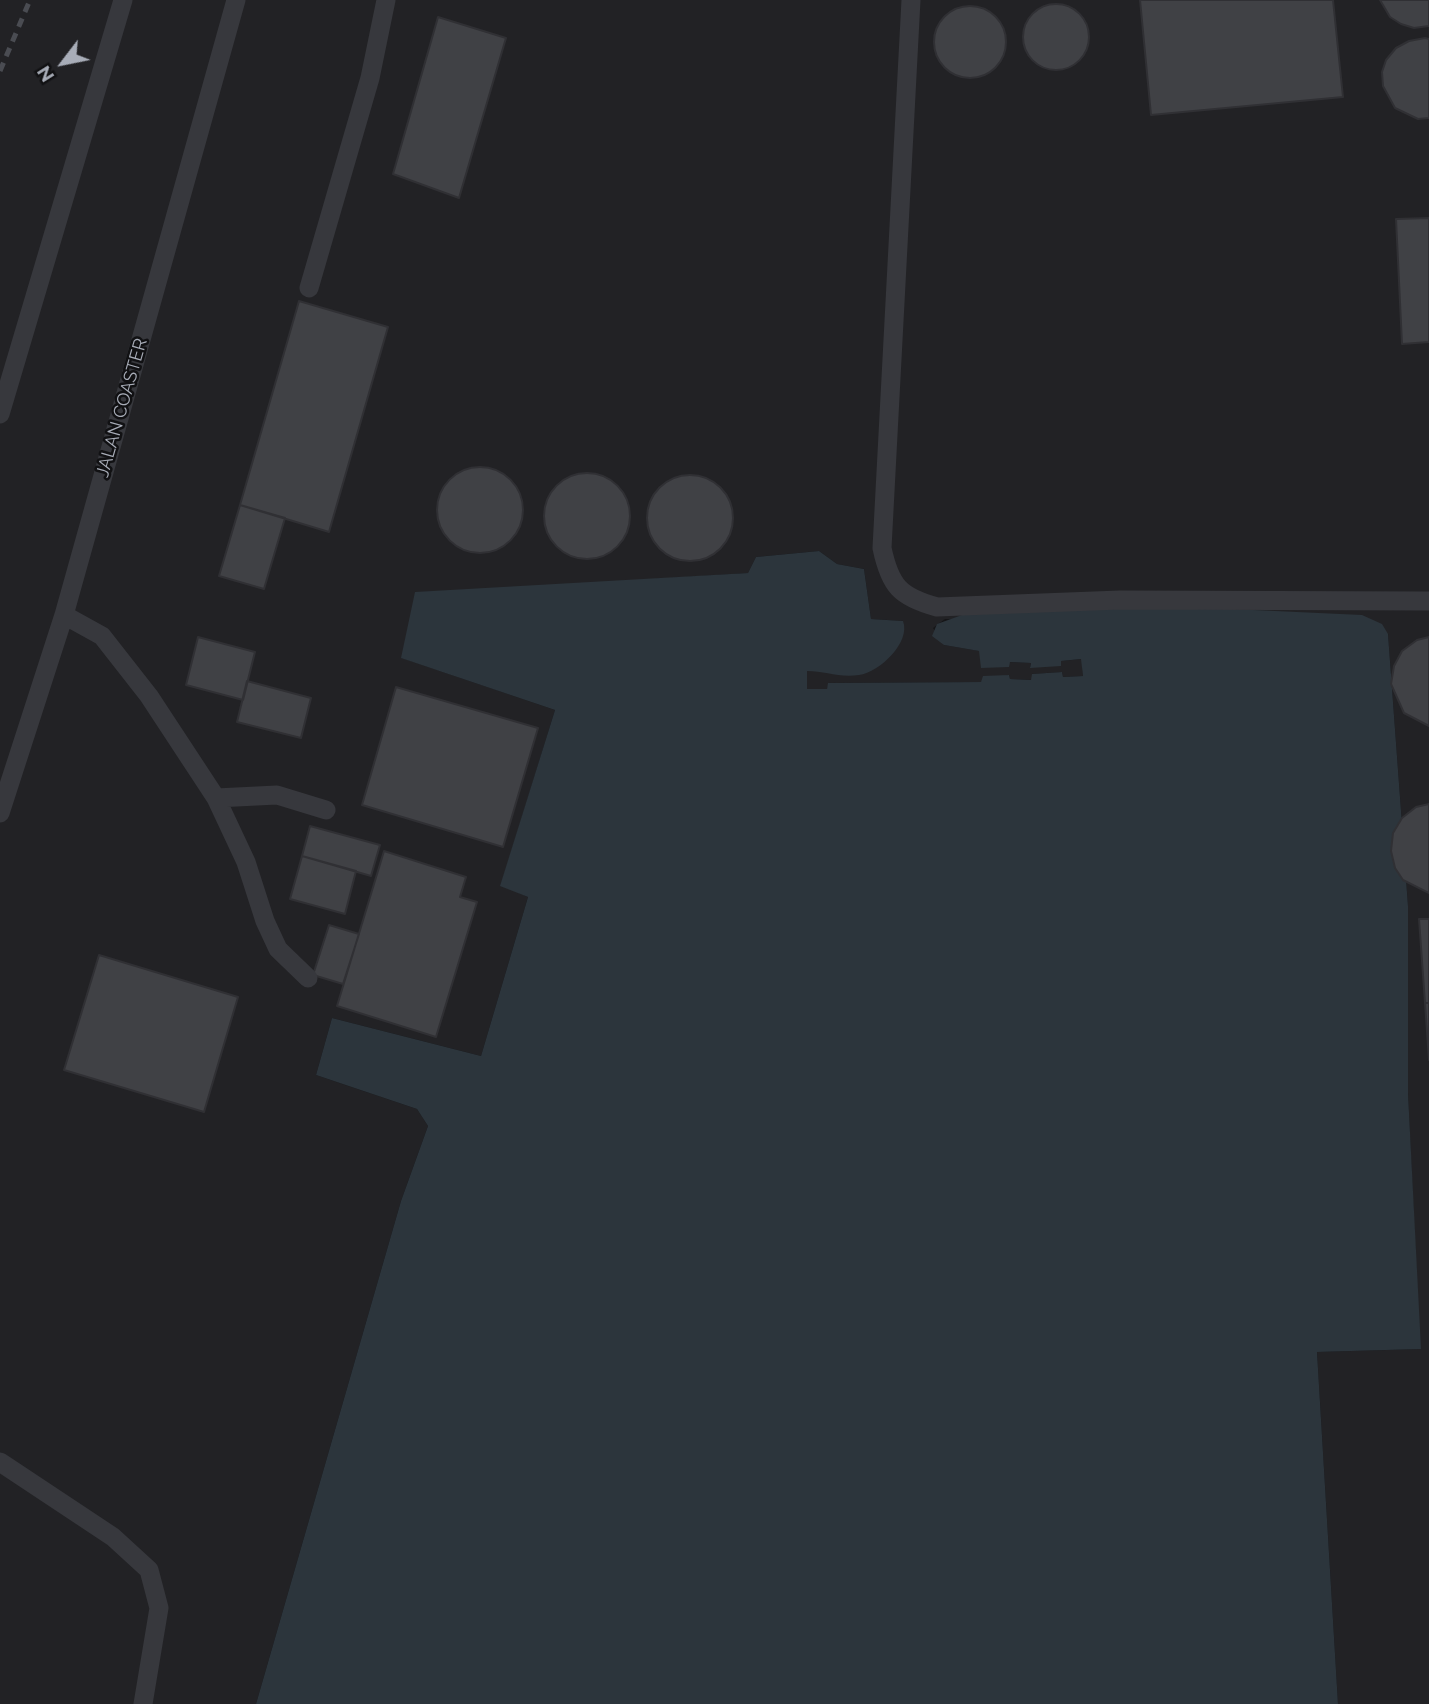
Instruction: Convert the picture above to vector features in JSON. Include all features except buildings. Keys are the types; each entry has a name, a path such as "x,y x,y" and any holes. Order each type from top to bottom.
{"lane":[{"path":"1,407 123,0"},
{"name":"JALAN COASTER","path":"0,813 64,615 236,0"},
{"path":"309,288 370,78 387,0"},
{"path":"912,0 882,548 887,569 896,588 915,601 937,607 1120,600 1429,601"},
{"path":"64,615 102,636 149,696 216,798 246,862 278,949 309,978"},
{"path":"216,798 277,795 326,810"},
{"path":"0,1462 113,1537 149,1570 159,1608 143,1704"}],"shaded area":[{"path":"0,0 1429,0 1429,1704 1338,1704 1317,1352 1420,1349 1408,1093 1408,906 1388,634 945,619 933,628 944,645 980,651 1009,662 1031,663 1030,667 1061,665 1061,661 1082,659 1083,676 1063,677 1062,672 1032,674 1032,680 1010,679 1009,675 981,682 829,683 827,689 807,689 807,671 826,671 903,621 871,619 864,569 837,564 819,551 756,557 748,573 609,582 402,658 555,710 501,885 528,897 481,1056 332,1018 316,1075 417,1109 428,1126 401,1201 256,1704 0,1704"},
{"path":"819,551 837,564 864,569 871,619 903,621 904,629 898,647 876,668 852,676 807,671 807,689 827,689 828,683 981,682 983,676 1009,675 1010,679 1031,680 1032,674 1062,672 1063,677 1083,676 1081,659 1061,661 1061,666 1030,668 1031,663 1010,662 1009,667 981,668 979,651 944,645 932,636 937,624 962,615 1145,605 1362,615 1382,624 1388,634 1408,906 1408,1093 1421,1349 1317,1352 1338,1704 256,1704 401,1201 428,1126 417,1109 316,1075 332,1018 481,1056 528,897 500,886 555,710 401,658 415,592 748,573 756,557"}],"railway":[{"path":"0,71 30,0"}]}
